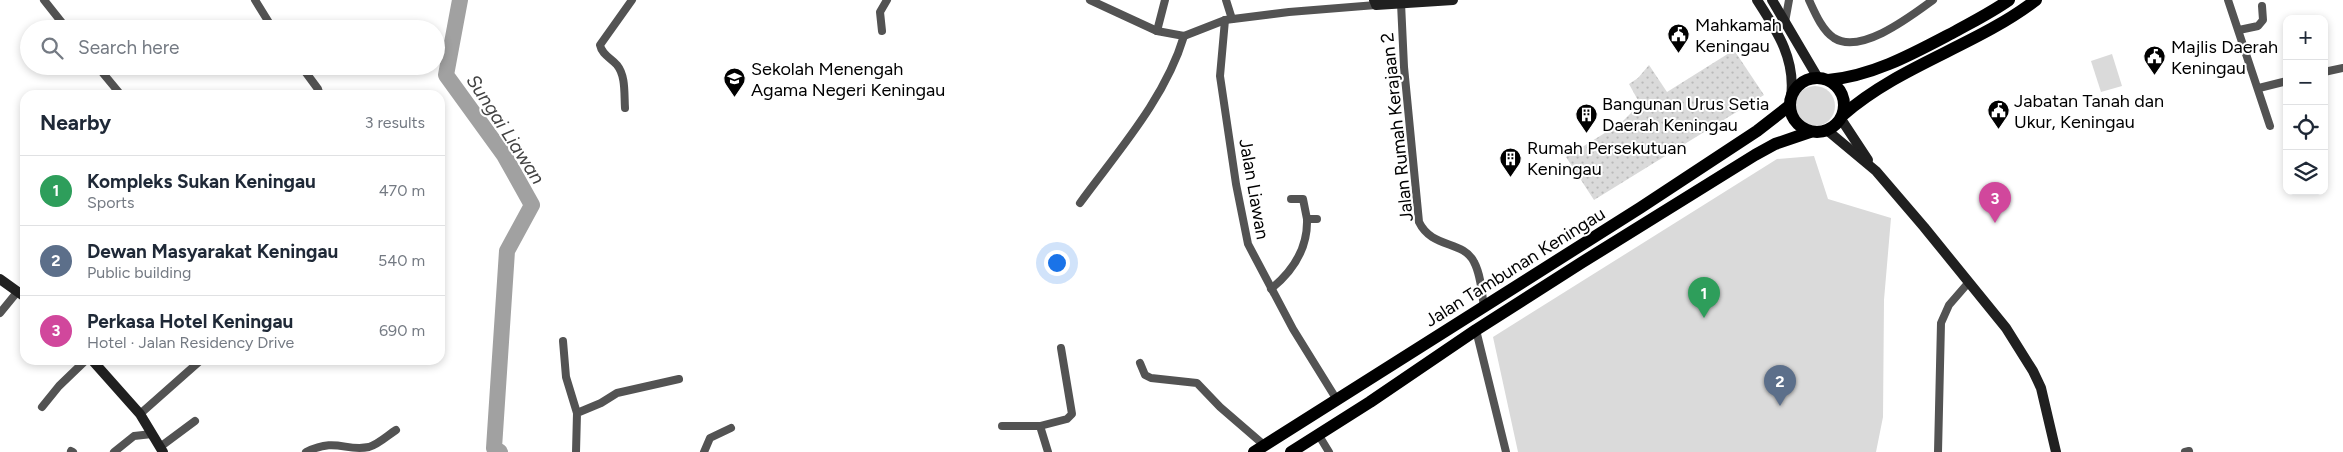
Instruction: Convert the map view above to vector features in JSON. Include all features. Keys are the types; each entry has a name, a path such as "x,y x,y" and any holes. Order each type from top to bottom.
{"main road":[{"path":"2009,0 1919,51 1858,76 1801,83 1790,101 1795,122 1810,132 1828,131 1879,86 2010,19 2036,0"},
{"path":"1823,79 1840,91 1844,106 1842,117"},
{"name":"Jalan Tambunan Keningau","path":"1259,448 1484,308 1749,136 1790,101"},
{"name":"Jalan Tambunan Keningau","path":"1291,452 1370,402 1476,330 1755,154 1775,144 1810,132"}],"street":[{"path":"44,0 60,20"},
{"path":"255,0 267,20"},
{"path":"624,108 621,72 618,66 601,50 600,45 632,0"},
{"path":"882,31 880,12 887,0"},
{"path":"1090,0 1157,31 1184,36 1229,20 1375,2 1401,3 1453,0"},
{"path":"1157,31 1165,0"},
{"path":"1226,0 1229,20"},
{"path":"1772,0 1823,79"},
{"path":"1785,22 1789,0"},
{"path":"1788,8 1796,0"},
{"path":"1807,1 1832,37 1841,42 1856,43 1895,25 1933,0"},
{"path":"2228,0 2259,88 2270,126"},
{"path":"1758,1 1774,27 1789,61 1793,80 1790,101"},
{"name":"Jalan Rumah Kerajaan 2","path":"1401,3 1405,76 1419,222 1428,236 1456,247 1471,258 1476,268 1484,308"},
{"path":"2239,30 2258,26 2263,20 2262,6"},
{"name":"Jalan Liawan","path":"1229,20 1220,76 1241,217 1250,250 1337,400"},
{"path":"1080,203 1157,96 1174,67 1184,36"},
{"path":"2328,71 2341,69"},
{"path":"104,75 117,90"},
{"path":"308,75 318,90"},
{"path":"2259,88 2283,83"},
{"path":"1842,117 1876,171 2006,328 2033,371 2046,405 2056,452"},
{"path":"1828,131 1876,171"},
{"path":"1271,289 1288,275 1301,255 1308,231 1303,199 1291,199"},
{"path":"1307,219 1317,219"},
{"path":"0,279 20,293"},
{"path":"1938,452 1940,345 1943,314 1969,282"},
{"path":"0,312 20,295"},
{"path":"1476,330 1506,452"},
{"path":"563,341 566,377 577,413 576,452"},
{"path":"1002,426 1040,426 1067,419 1072,414 1061,348"},
{"path":"1140,363 1145,375 1151,378 1197,382 1259,448"},
{"path":"42,407 81,365"},
{"path":"96,365 140,414 161,449 195,421"},
{"path":"140,414 195,365"},
{"path":"577,413 601,403 616,393 679,380"},
{"path":"1040,426 1048,452"},
{"path":"704,452 710,438 731,428"},
{"path":"306,452 317,446 331,444 367,448 396,430"},
{"path":"114,452 134,436 152,434"},
{"path":"1318,434 1329,452"}],"shaded area":[{"path":"1734,50 1764,95 1594,200 1566,157 1621,123 1640,104 1629,84 1638,78 1649,65 1667,92"},
{"path":"2112,54 2122,86 2101,92 2091,61"},
{"path":"1819,86 1826,89 1832,95 1835,106 1834,114 1826,123 1819,126 1811,126 1804,123 1796,114 1795,102 1798,95 1807,87"},
{"path":"1814,156 1828,199 1891,218 1884,300 1883,417 1876,452 1518,452 1493,337 1777,159"}],"waterway":[{"name":"Sungai Liawan","path":"460,0 446,75 504,155 532,205 507,251 494,448 500,452"}],"place":[{"name":"Mahkamah Keningau","path":"1679,54"},
{"name":"Majlis Daerah Keningau","path":"2155,76"},
{"name":"Sekolah Menengah Agama Negeri Keningau","path":"735,98"},
{"name":"Jabatan Tanah dan Ukur, Keningau","path":"1998,130"},
{"name":"Bangunan Urus Setia Daerah Keningau","path":"1586,133"},
{"name":"Rumah Persekutuan Keningau","path":"1511,177"},
{"name":"Perkasa Hotel Keningau","path":"1995,223"},
{"name":"Kompleks Sukan Keningau","path":"1704,318"},
{"name":"Dewan Masyarakat Keningau","path":"1780,406"}]}
